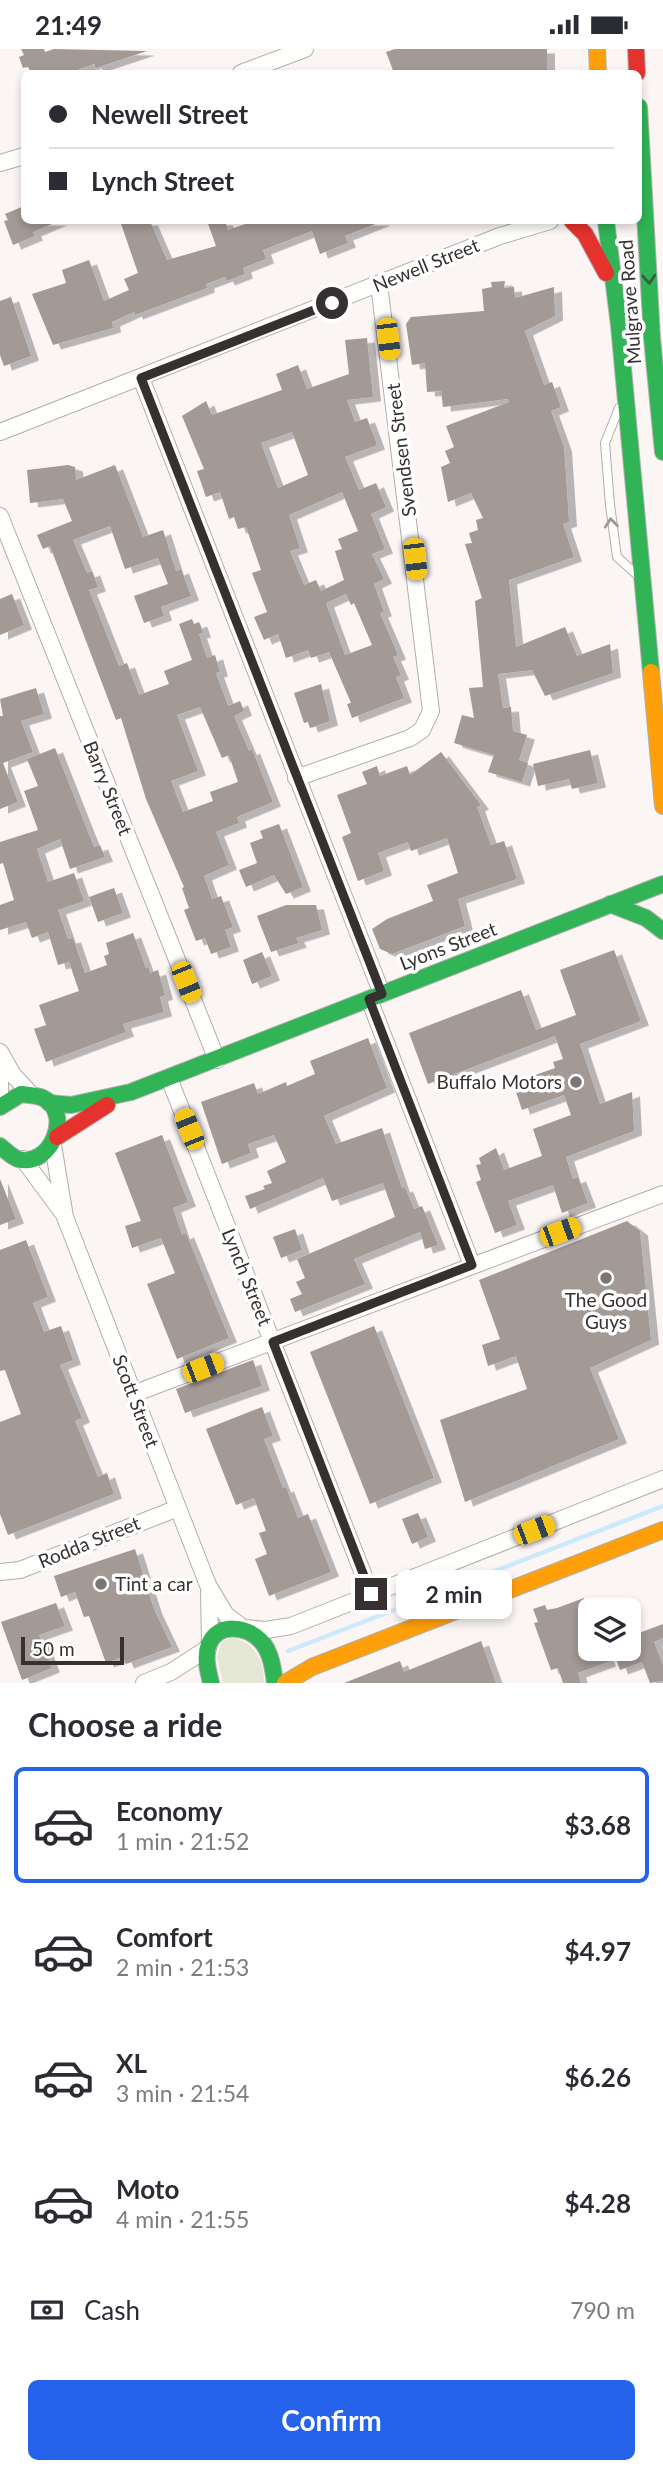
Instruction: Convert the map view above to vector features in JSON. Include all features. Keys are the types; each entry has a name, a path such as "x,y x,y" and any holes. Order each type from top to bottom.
{"street":[{"path":"249,70 305,49"},
{"path":"597,49 598,70"},
{"path":"636,49 637,70"},
{"path":"1,164 21,157"},
{"name":"Mulgrave Road","path":"642,196 663,449"},
{"name":"Newell Street","path":"500,236 519,224"},
{"name":"Newell Street","path":"0,432 500,236 541,224"},
{"path":"575,224 587,237 612,286"},
{"name":"Mulgrave Road","path":"606,224 663,806"},
{"name":"Svendsen Street","path":"296,778 410,738 422,730 432,711 379,284"},
{"path":"141,378 296,778 472,1265"},
{"path":"631,460 663,449"},
{"path":"631,460 663,465"},
{"name":"Barry Street","path":"0,516 217,1060"},
{"name":"Lyons Street","path":"49,1103 71,1105 131,1092 663,884"},
{"path":"610,905 646,918 663,931"},
{"path":"0,1054 13,1075 31,1094 49,1103 58,1119 55,1141"},
{"path":"0,1054 0,1105"},
{"name":"Lynch Street","path":"169,1078 371,1594"},
{"name":"Lyons Street","path":"9,1155 40,1156 72,1125 131,1092"},
{"path":"0,1105 12,1097 31,1094"},
{"name":"Scott Street","path":"55,1141 65,1217 208,1585 226,1615 243,1627"},
{"name":"Scott Street","path":"9,1155 65,1217"},
{"path":"134,1394 663,1194"},
{"path":"144,1683 171,1672 209,1645 223,1629 243,1627 266,1630 291,1626 663,1479"},
{"name":"Rodda Street","path":"0,1573 20,1570 178,1507"},
{"path":"285,1683 312,1667 663,1530"},
{"name":"Scott Street","path":"208,1585 209,1645"},
{"path":"271,1658 276,1638 291,1626"},
{"path":"243,1627 259,1638 271,1658 275,1683"},
{"path":"209,1645 211,1682"},
{"path":"271,1658 288,1668 312,1667"},
{"path":"171,1672 197,1670 211,1682"}],"lane":[{"name":"Mulgrave Road","path":"625,395 606,443 608,494 617,557 642,580"}],"green space":[{"path":"231,1637 252,1647 260,1659 264,1683 223,1683 217,1656 222,1642"}],"building":[{"path":"21,49 44,49 45,52 54,49 147,51 96,68 94,64 77,70 30,70 28,67 23,68 19,57 24,55"},
{"path":"395,49 547,49 547,70 393,70 386,52"},
{"path":"21,207 21,224 52,224 33,232 35,236 13,245 4,221 8,220 5,214"},
{"path":"121,224 151,224 167,260 216,246 208,224 226,224 228,230 245,224 375,224 345,236 348,243 320,254 312,231 263,250 266,259 243,268 245,274 227,281 225,277 206,284 207,288 135,315 134,312 112,322 113,328 53,345 32,294 66,283 62,270 89,260 104,301 129,290 124,279 138,273"},
{"path":"505,281 504,288 514,287 515,298 554,287 555,316 525,331 544,385 552,382 561,407 551,411 564,447 569,522 563,524 574,557 509,580 516,647 565,627 577,656 610,644 613,673 545,696 532,670 498,674 503,708 511,707 513,731 527,735 519,760 528,763 522,782 488,772 494,755 454,743 462,715 474,718 469,688 483,687 475,601 482,598 465,544 472,543 469,533 478,530 476,520 483,518 471,493 448,502 441,467 450,463 445,451 454,447 446,426 509,402 508,399 443,407 441,391 427,392 425,363 412,365 406,324 411,317 484,311 482,289 492,287 491,282"},
{"path":"11,297 31,356 4,366 0,355 0,301"},
{"path":"367,338 373,397 347,400 355,422 367,418 377,445 345,457 359,490 376,483 386,507 371,514 385,549 372,554 384,579 374,584 384,612 380,613 398,655 393,657 401,675 396,677 404,698 352,718 347,704 351,703 329,652 311,658 308,650 286,658 278,634 264,640 254,617 267,612 252,573 261,570 246,527 238,529 234,517 229,519 220,492 206,497 197,471 204,469 182,416 206,401 212,415 282,390 276,374 298,365 307,389 349,374 345,340","holes":["292,432 308,475 278,488 261,443","342,492 358,531 338,539 342,549 335,551 344,580 321,591 316,580 304,585 290,551 300,548 289,515","346,594 351,605 354,603 372,645 345,655 326,603"]},
{"path":"68,465 75,467 76,480 115,465 143,537 163,530 176,571 181,569 191,596 161,607 164,616 144,623 134,596 168,584 158,558 125,569 110,526 73,540 87,573 92,571 98,587 89,590 119,666 127,663 139,695 169,684 164,671 192,660 179,624 192,619 194,624 199,622 203,633 199,634 207,658 215,655 220,672 216,673 228,706 240,701 244,711 234,716 249,751 252,749 273,802 237,817 239,823 216,832 229,865 204,876 212,899 221,896 233,927 225,930 231,947 211,954 205,938 196,941 184,910 189,908 182,888 184,887 146,799 121,718 116,720 50,546 43,549 37,535 72,521 63,499 30,503 27,470","holes":["200,707 222,758 229,755 238,782 210,792 213,801 183,812 171,781 198,771 177,715"]},
{"path":"12,594 24,625 0,635 0,599"},
{"path":"321,684 330,721 310,728 308,722 304,723 294,693"},
{"path":"36,688 44,714 21,721 33,752 3,763 18,802 0,809 0,716 3,716 0,699"},
{"path":"55,748 94,847 100,845 105,857 70,869 60,839 37,849 48,882 74,873 84,901 58,910 68,939 73,938 85,973 107,965 104,956 109,954 106,943 133,933 146,968 149,967 150,973 158,970 165,995 160,997 164,1012 123,1024 126,1032 46,1062 34,1029 46,1025 39,1005 79,991 69,962 58,965 48,932 32,938 26,922 0,930 0,905 14,900 3,863 0,864 0,842 38,830 24,791 38,786 27,759"},
{"path":"590,750 598,783 572,789 569,779 538,786 533,764"},
{"path":"441,752 481,805 477,807 491,845 504,841 517,879 458,899 465,926 392,954 380,949 372,929 387,919 433,901 427,885 458,873 447,838 411,851 408,842 378,853 384,871 358,881 342,837 351,833 337,795 367,784 362,772 377,766 380,776 407,766 410,775"},
{"path":"279,824 303,887 286,894 274,875 246,887 239,870 257,863 250,843 263,838 260,831"},
{"path":"114,888 123,913 98,922 89,897"},
{"path":"286,905 316,905 322,930 296,938 299,943 271,952 257,916"},
{"path":"614,950 641,1021 580,1044 600,1104 632,1092 634,1131 566,1157 573,1179 578,1177 588,1203 562,1213 553,1185 508,1201 517,1225 495,1233 476,1182 481,1180 476,1165 481,1164 479,1158 496,1148 504,1170 542,1156 533,1129 571,1115 564,1095 522,1110 513,1083 555,1068 553,1062 563,1059 555,1036 428,1084 409,1033 521,990 536,1030 576,1015 560,970"},
{"path":"262,952 272,976 252,984 243,960"},
{"path":"368,1038 387,1088 324,1116 336,1144 382,1128 402,1188 405,1187 414,1209 422,1206 438,1245 425,1249 420,1232 354,1259 365,1284 295,1312 290,1299 302,1294 296,1282 305,1278 297,1259 395,1217 383,1183 332,1201 323,1178 250,1209 245,1196 265,1189 263,1186 272,1183 267,1171 286,1162 274,1135 248,1144 251,1153 222,1164 201,1102 254,1083 258,1094 286,1082 287,1086 315,1074 310,1061"},
{"path":"162,1135 188,1202 173,1208 182,1235 186,1233 229,1338 177,1359 147,1284 175,1273 161,1238 132,1248 125,1226 141,1221 115,1153"},
{"path":"0,1179 16,1219 0,1225"},
{"path":"627,1221 640,1231 651,1340 590,1368 619,1439 465,1502 440,1420 527,1389 516,1356 488,1366 482,1345 500,1339 479,1280"},
{"path":"295,1229 302,1250 281,1258 273,1237"},
{"path":"26,1240 48,1297 33,1303 44,1332 61,1326 73,1360 60,1365 82,1418 75,1421 98,1477 107,1473 114,1494 8,1535 0,1514 0,1422 21,1414 5,1370 0,1371 0,1250"},
{"path":"374,1326 434,1478 370,1504 310,1352"},
{"path":"253,1360 262,1386 185,1413 176,1389"},
{"path":"262,1407 273,1436 264,1439 283,1488 286,1487 298,1518 308,1514 331,1572 269,1596 255,1559 267,1554 259,1533 266,1531 254,1498 236,1505 206,1429"},
{"path":"418,1513 428,1537 412,1544 402,1519"},
{"path":"135,1549 154,1609 172,1647 126,1664 123,1657 106,1663 89,1616 84,1617 75,1592 61,1597 54,1576"},
{"path":"578,1600 578,1661 608,1662 578,1673 581,1683 563,1683 558,1668 551,1670 534,1623 538,1622 533,1609 545,1605 547,1610"},
{"path":"56,1603 65,1626 39,1635 52,1668 22,1680 1,1622"},
{"path":"663,1624 663,1638 654,1642 663,1665 663,1681 650,1683 642,1662 620,1670 617,1661 641,1661 641,1632"},
{"path":"481,1641 496,1683 344,1683 400,1661 404,1672"}],"waterway":[{"path":"288,1651 663,1506"}],"traffic: fast":[{"path":"642,160 652,338 663,452"},
{"path":"606,224 619,325 651,672"},
{"path":"49,1103 71,1105 131,1092 663,884"},
{"path":"610,904 646,918 663,931"},
{"path":"0,1107 21,1094 43,1098 52,1105 57,1115 54,1138 40,1156 30,1160 18,1159 0,1146"},
{"path":"211,1683 207,1659 209,1644 213,1637 226,1629 248,1632 261,1641 271,1660 275,1683"}],"traffic: slow":[{"path":"597,49 598,70"},
{"path":"651,672 663,806"},
{"path":"285,1683 312,1667 663,1530"}],"traffic: jam":[{"path":"636,49 637,70"},
{"path":"575,224 585,234 606,273"},
{"path":"57,1137 107,1105"}],"place":[{"name":"Buffalo Motors","path":"576,1082"},
{"name":"The Good Guys","path":"606,1278"},
{"name":"Tint a car","path":"101,1584"}],"route":[{"path":"332,303 141,378 382,994 369,999 472,1265 273,1342 371,1594"}]}
